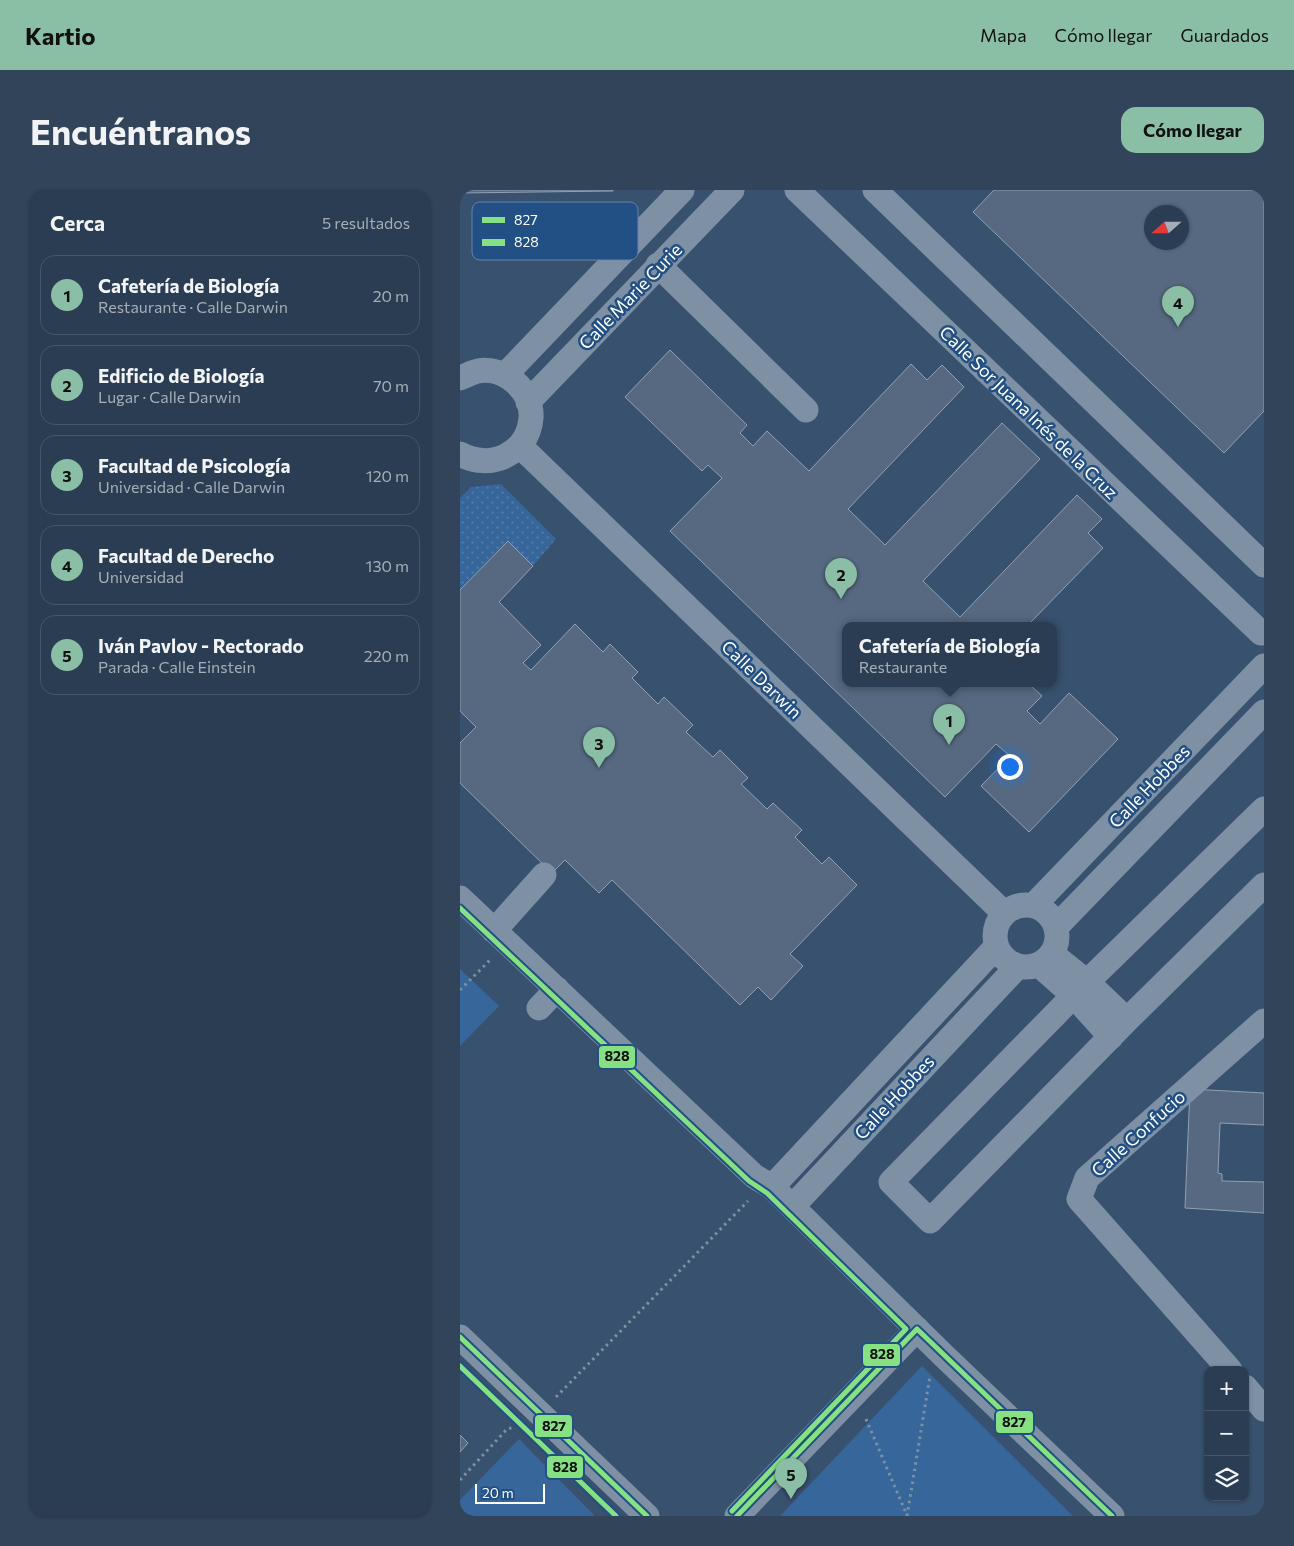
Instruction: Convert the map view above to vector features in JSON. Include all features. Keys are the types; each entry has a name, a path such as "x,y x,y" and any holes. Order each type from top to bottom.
{"street":[{"name":"Calle Marie Curie","path":"638,236 682,190"},
{"name":"Calle Marie Curie","path":"528,402 732,190"},
{"name":"Calle Sor Juana Inés de la Cruz","path":"797,190 1262,628"},
{"path":"875,190 1264,565"},
{"name":"Calle Marie Curie","path":"505,375 615,260"},
{"path":"658,265 806,410"},
{"path":"460,378 478,371 491,371 505,375 523,391 528,402 531,417 528,433 520,446 510,455 484,462 464,461"},
{"name":"Calle Darwin","path":"520,446 1004,913"},
{"path":"1262,628 1261,649 1264,658"},
{"name":"Calle Hobbes","path":"1034,905 1264,666"},
{"name":"Calle Hobbes","path":"1056,928 1264,712"},
{"path":"1264,809 1080,988 891,1182 930,1221 1264,884"},
{"path":"494,931 544,875"},
{"path":"460,898 754,1176 772,1187 943,1355 1112,1516"},
{"path":"1036,962 1057,936 1052,917 1034,905 1023,904 1013,907 998,920 995,929 996,947 1002,956 1009,962 1036,962 1080,988 1119,1029"},
{"name":"Calle Hobbes","path":"772,1187 996,947"},
{"name":"Calle Hobbes","path":"792,1207 1036,962"},
{"path":"538,1008 557,988"},
{"name":"Calle Confucio","path":"1226,1366 1079,1200 1087,1178 1264,1022"},
{"path":"737,1516 917,1329"},
{"path":"460,1337 647,1516"},
{"path":"460,1356 627,1516"},
{"path":"1249,1392 1264,1409"}],"path":[{"path":"460,990 494,956"},
{"path":"553,1400 750,1199"},
{"path":"907,1515 930,1376"},
{"path":"866,1419 907,1515"},
{"path":"460,1480 507,1429 515,1427"}],"shaded area":[{"path":"501,484 556,539 533,566 508,541 460,590 460,498 471,487"},
{"path":"460,969 499,1006 460,1046"},
{"path":"922,1366 1073,1516 780,1516"},
{"path":"519,1439 595,1516 460,1516 460,1500"}],"building":[{"path":"460,190 613,190 613,191 460,193"},
{"path":"994,190 1264,190 1264,411 1224,453 973,212"},
{"path":"670,350 747,425 740,433 753,446 767,431 809,471 911,364 927,380 942,365 964,387 848,509 885,545 1002,423 1040,459 923,581 960,617 1077,495 1102,519 1088,533 1103,548 1031,622 842,622 842,687 1032,687 1042,696 1027,711 1040,724 1069,693 1118,739 1029,832 981,786 1010,756 996,744 945,797 670,531 722,478 708,465 702,471 625,397"},
{"path":"508,541 533,566 499,602 541,645 523,663 531,670 575,624 603,652 610,644 638,672 632,678 658,704 664,697 693,725 686,732 713,757 720,750 748,778 741,784 767,809 773,803 802,830 795,837 822,864 829,857 857,885 790,954 803,966 771,1000 758,987 740,1005 612,880 599,893 565,860 552,873 460,783 460,743 476,727 460,711 460,590"},
{"path":"1190,1089 1264,1093 1264,1125 1220,1123 1218,1173 1222,1174 1222,1181 1264,1182 1264,1213 1185,1208"},
{"path":"460,1435 468,1443 460,1452"}],"transit line":[{"name":"828","path":"460,908 749,1181 767,1193 906,1329 732,1511"},
{"name":"827","path":"917,1329 1112,1516"},
{"name":"827","path":"737,1516 917,1329"},
{"name":"827","path":"460,1337 647,1516"},
{"name":"828","path":"460,1366 616,1516"}],"place":[{"name":"Facultad de Derecho","path":"1178,327"},
{"name":"Edificio de Biología","path":"841,599"},
{"name":"Cafetería de Biología","path":"949,745"},
{"name":"Facultad de Psicología","path":"599,768"},
{"name":"Iván Pavlov - Rectorado","path":"791,1499"}]}
